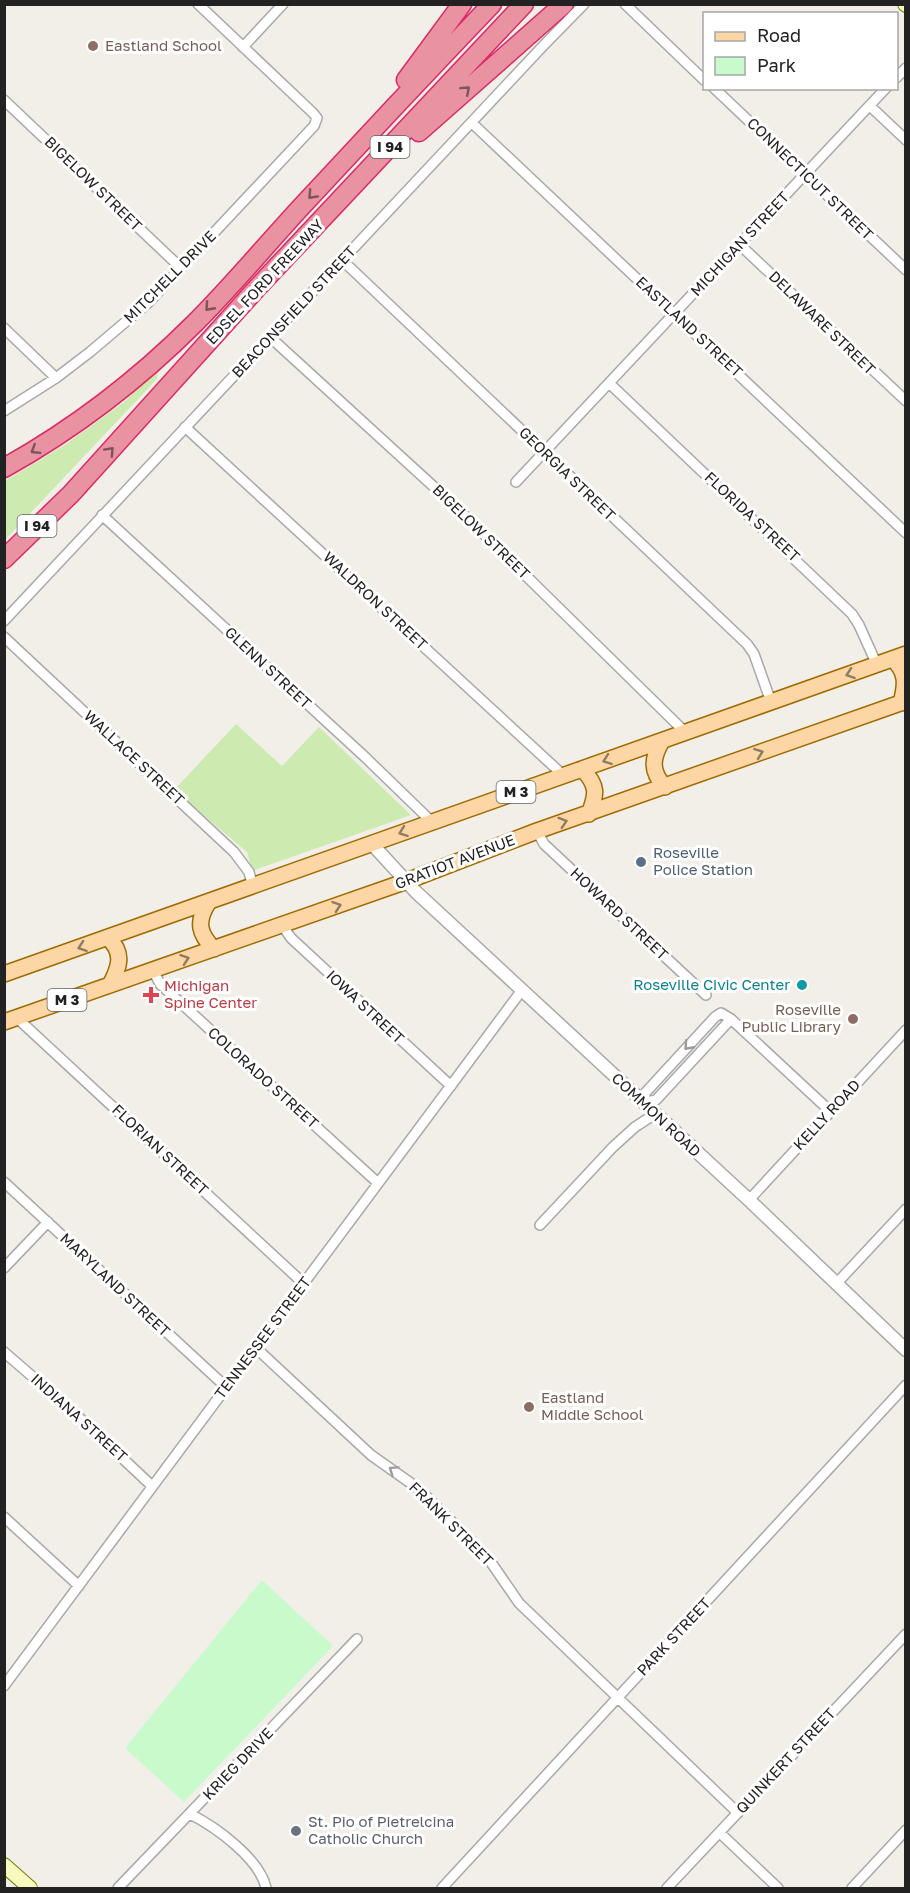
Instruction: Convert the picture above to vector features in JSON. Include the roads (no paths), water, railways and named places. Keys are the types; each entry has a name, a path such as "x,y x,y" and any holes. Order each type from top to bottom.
{"highway":[{"path":"352,152 372,122 462,4"},
{"name":"EDSEL FORD FREEWAY","path":"4,468 48,442 89,413 166,350 196,322 492,4"},
{"name":"EDSEL FORD FREEWAY","path":"4,559 78,486 256,290 524,4"},
{"path":"256,290 318,235 417,133 564,4"}],"main road":[{"name":"M 3","path":"4,974 899,656"},
{"path":"899,656 905,676 904,706"},
{"name":"GRATIOT AVENUE","path":"11,1020 407,881 537,831 904,706"},
{"path":"662,741 656,751 653,767 655,774 665,787"},
{"path":"582,769 593,781 595,788 589,814"},
{"path":"208,903 202,912 200,928 214,949"},
{"path":"108,938 116,946 120,957 117,972 110,985"},
{"path":"4,1865 30,1888"}],"street":[{"path":"198,4 243,47 283,4"},
{"name":"BEACONSFIELD STREET","path":"4,621 584,4"},
{"path":"625,4 703,78"},
{"name":"MITCHELL DRIVE","path":"4,411 56,378 122,326 182,268 308,134 316,122 312,113 243,47"},
{"name":"CONNECTICUT STREET","path":"716,90 906,270"},
{"name":"MICHIGAN STREET","path":"516,482 884,90"},
{"name":"BIGELOW STREET","path":"4,100 182,268"},
{"path":"870,106 906,140"},
{"name":"EASTLAND STREET","path":"472,123 906,533"},
{"name":"DELAWARE STREET","path":"739,244 906,401"},
{"name":"GEORGIA STREET","path":"342,260 751,648 771,702"},
{"path":"4,328 56,378"},
{"name":"BIGELOW STREET","path":"270,337 456,508 686,733"},
{"name":"FLORIDA STREET","path":"609,383 852,614 877,665"},
{"name":"WALDRON STREET","path":"185,427 563,775"},
{"name":"GLENN STREET","path":"102,515 365,757 432,822"},
{"name":"WALLACE STREET","path":"4,637 234,852 249,872 253,887"},
{"name":"HOWARD STREET","path":"537,831 544,844 706,995"},
{"name":"COMMON ROAD","path":"372,844 407,881 522,990 749,1200 906,1350"},
{"name":"IOWA STREET","path":"282,925 291,938 451,1086"},
{"name":"COLORADO STREET","path":"153,970 160,984 378,1183"},
{"name":"TENNESSEE STREET","path":"5,1684 522,990"},
{"path":"642,1103 656,1100 731,1019 830,1111"},
{"name":"FLORIAN STREET","path":"11,1020 303,1283"},
{"name":"KELLY ROAD","path":"749,1200 906,1030"},
{"path":"540,1225 613,1147 635,1127 655,1114"},
{"name":"MARYLAND STREET","path":"4,1182 226,1387"},
{"path":"836,1284 906,1209"},
{"path":"4,1268 48,1222"},
{"name":"FRANK STREET","path":"256,1348 371,1455 418,1488 488,1558 519,1603 738,1813"},
{"name":"INDIANA STREET","path":"4,1352 71,1410 152,1486"},
{"name":"PARK STREET","path":"442,1888 906,1385"},
{"path":"4,1517 79,1586"},
{"name":"QUINKERT STREET","path":"668,1888 906,1634"},
{"name":"KRIEG DRIVE","path":"118,1888 357,1639"},
{"path":"190,1814 216,1830 247,1857 266,1888"},
{"path":"852,1888 906,1830"},
{"path":"720,1833 778,1888"}],"place":[{"name":"Eastland School","path":"93,46"},
{"name":"Roseville Police Station","path":"641,862"},
{"name":"Roseville Civic Center","path":"802,985"},
{"name":"Michigan Spine Center","path":"151,995"},
{"name":"Roseville Public Library","path":"853,1019"},
{"name":"Eastland Middle School","path":"529,1407"},
{"name":"St. Pio of Pietrelcina Catholic Church","path":"296,1831"}]}
